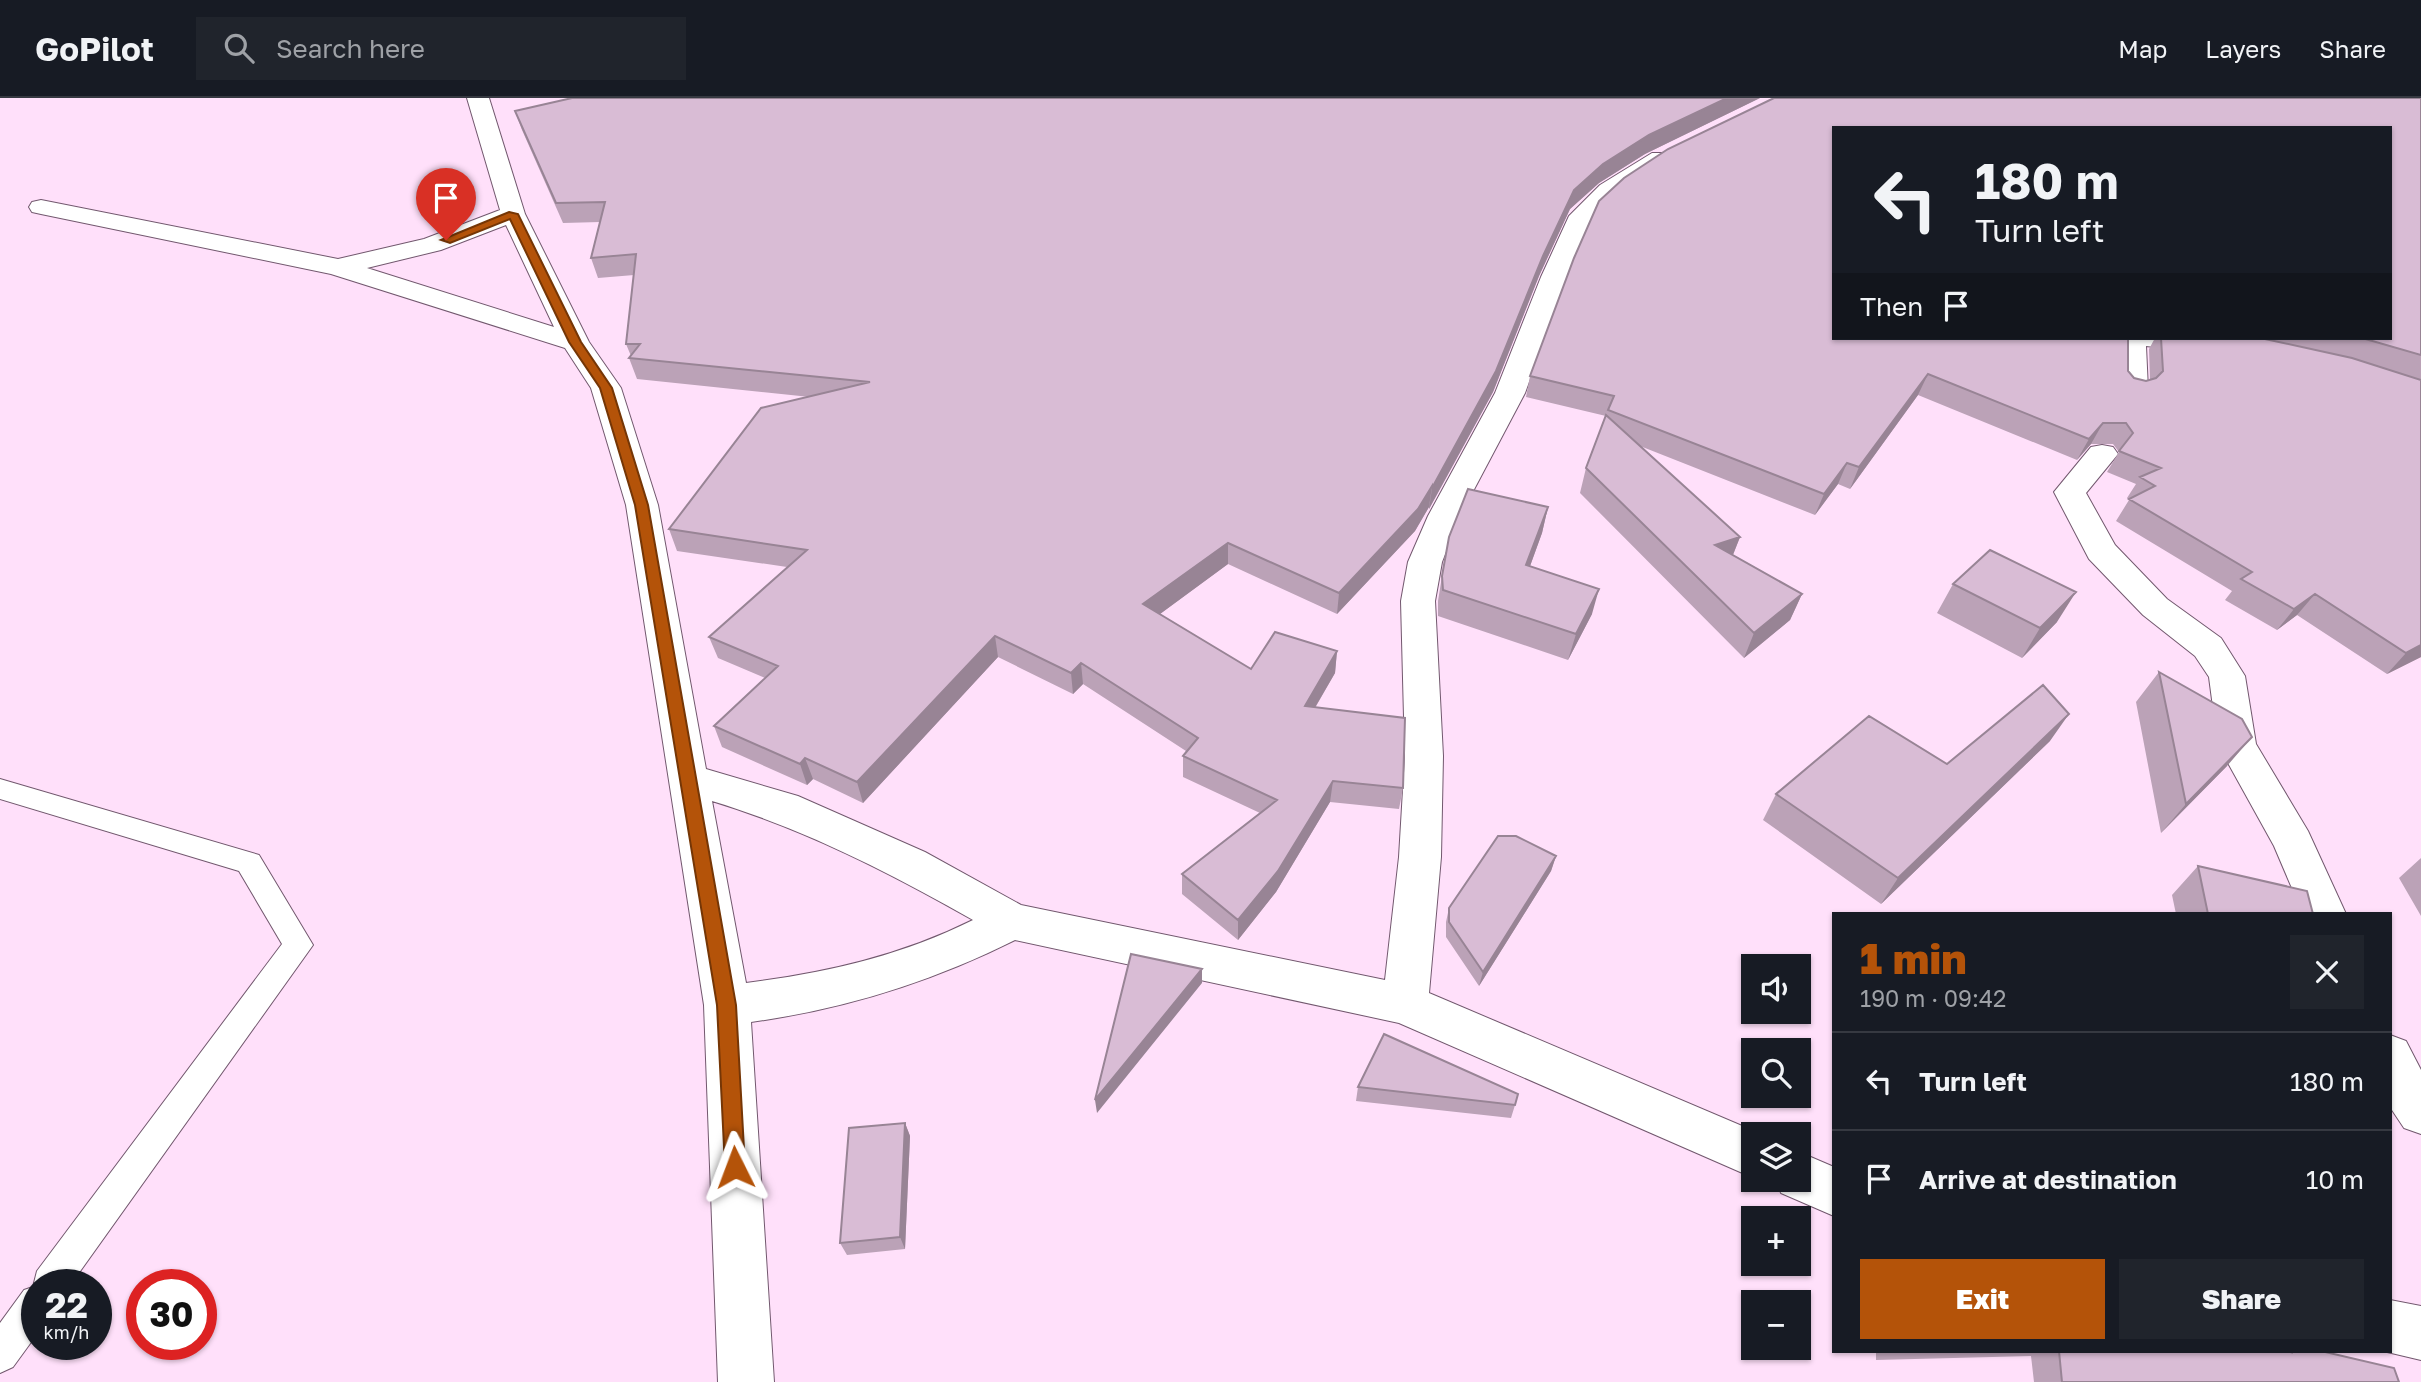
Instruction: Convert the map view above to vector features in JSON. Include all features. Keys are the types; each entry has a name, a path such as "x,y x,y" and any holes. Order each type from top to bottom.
{"street":[{"path":"478,98 513,214 575,342 606,388 642,505 727,1005 747,1382"},
{"path":"1405,1004 1420,857 1424,756 1418,601 1425,562 1444,516 1510,393 1554,277 1581,216 1609,190 1654,161 1691,142"},
{"path":"41,207 337,267 575,342"},
{"path":"337,267 432,245 513,214"},
{"path":"2132,340 2133,390"},
{"path":"2170,340 2239,347"},
{"path":"2102,454 2070,492 2101,551 2155,607 2208,647 2227,676 2236,745 2293,842 2324,912"},
{"path":"687,778 784,807 910,864 1012,921 1405,1004 1741,1150"},
{"path":"727,1005 792,997 878,976 946,953 1012,921"},
{"path":"2392,1060 2421,1112"},
{"path":"1811,1181 1832,1191"},
{"path":"2392,1327 2421,1333"}],"lane":[{"path":"0,789 249,863 298,945 61,1269"},
{"path":"0,1354 21,1325"}],"building":[{"path":"572,98 1727,98 1649,135 1603,164 1574,190 1543,256 1496,371 1432,488 1418,509 1339,593 1228,543 1143,604 1251,669 1275,632 1337,651 1305,706 1405,718 1403,788 1333,781 1278,871 1238,920 1182,874 1277,800 1183,756 1198,738 1081,663 1071,673 995,636 857,782 805,758 800,764 714,726 778,666 709,637 807,550 669,529 761,408 870,382 629,358 640,344 626,344 636,254 591,258 605,202 556,203 515,111"},
{"path":"1774,98 2421,98 2421,355 2369,340 2392,340 2392,126 1832,126 1832,340 2128,340 2128,371 2134,378 2146,381 2156,378 2163,371 2161,340 2270,340 2352,358 2421,380 2421,645 2406,653 2315,594 2294,609 2241,579 2252,572 2129,499 2155,486 2140,477 2161,468 2119,451 2133,433 2126,423 2103,423 2089,439 1928,374 1859,467 1847,463 1824,494 1608,410 1614,396 1530,376 1574,258 1599,201 1624,178 1668,149"},
{"path":"1606,415 1740,537 1715,545 1802,594 1754,633 1586,468"},
{"path":"1468,489 1548,507 1526,565 1599,589 1576,634 1443,590 1442,576 1449,537"},
{"path":"1990,550 2076,592 2040,628 1953,584"},
{"path":"2159,672 2242,719 2252,737 2186,804"},
{"path":"2043,685 2069,714 1898,878 1776,794 1869,716 1947,764"},
{"path":"1498,836 1516,836 1556,856 1483,972 1449,922 1449,908"},
{"path":"2198,866 2307,891 2312,912 2208,912"},
{"path":"1131,954 1202,969 1095,1100"},
{"path":"1384,1034 1518,1094 1515,1105 1358,1087"},
{"path":"905,1123 900,1237 840,1243 849,1128"},
{"path":"2059,1353 2330,1353 2394,1368 2399,1382 2062,1382"}],"route":[{"path":"446,240 513,214 575,342 606,388 642,505 727,1005 735,1167"}]}
